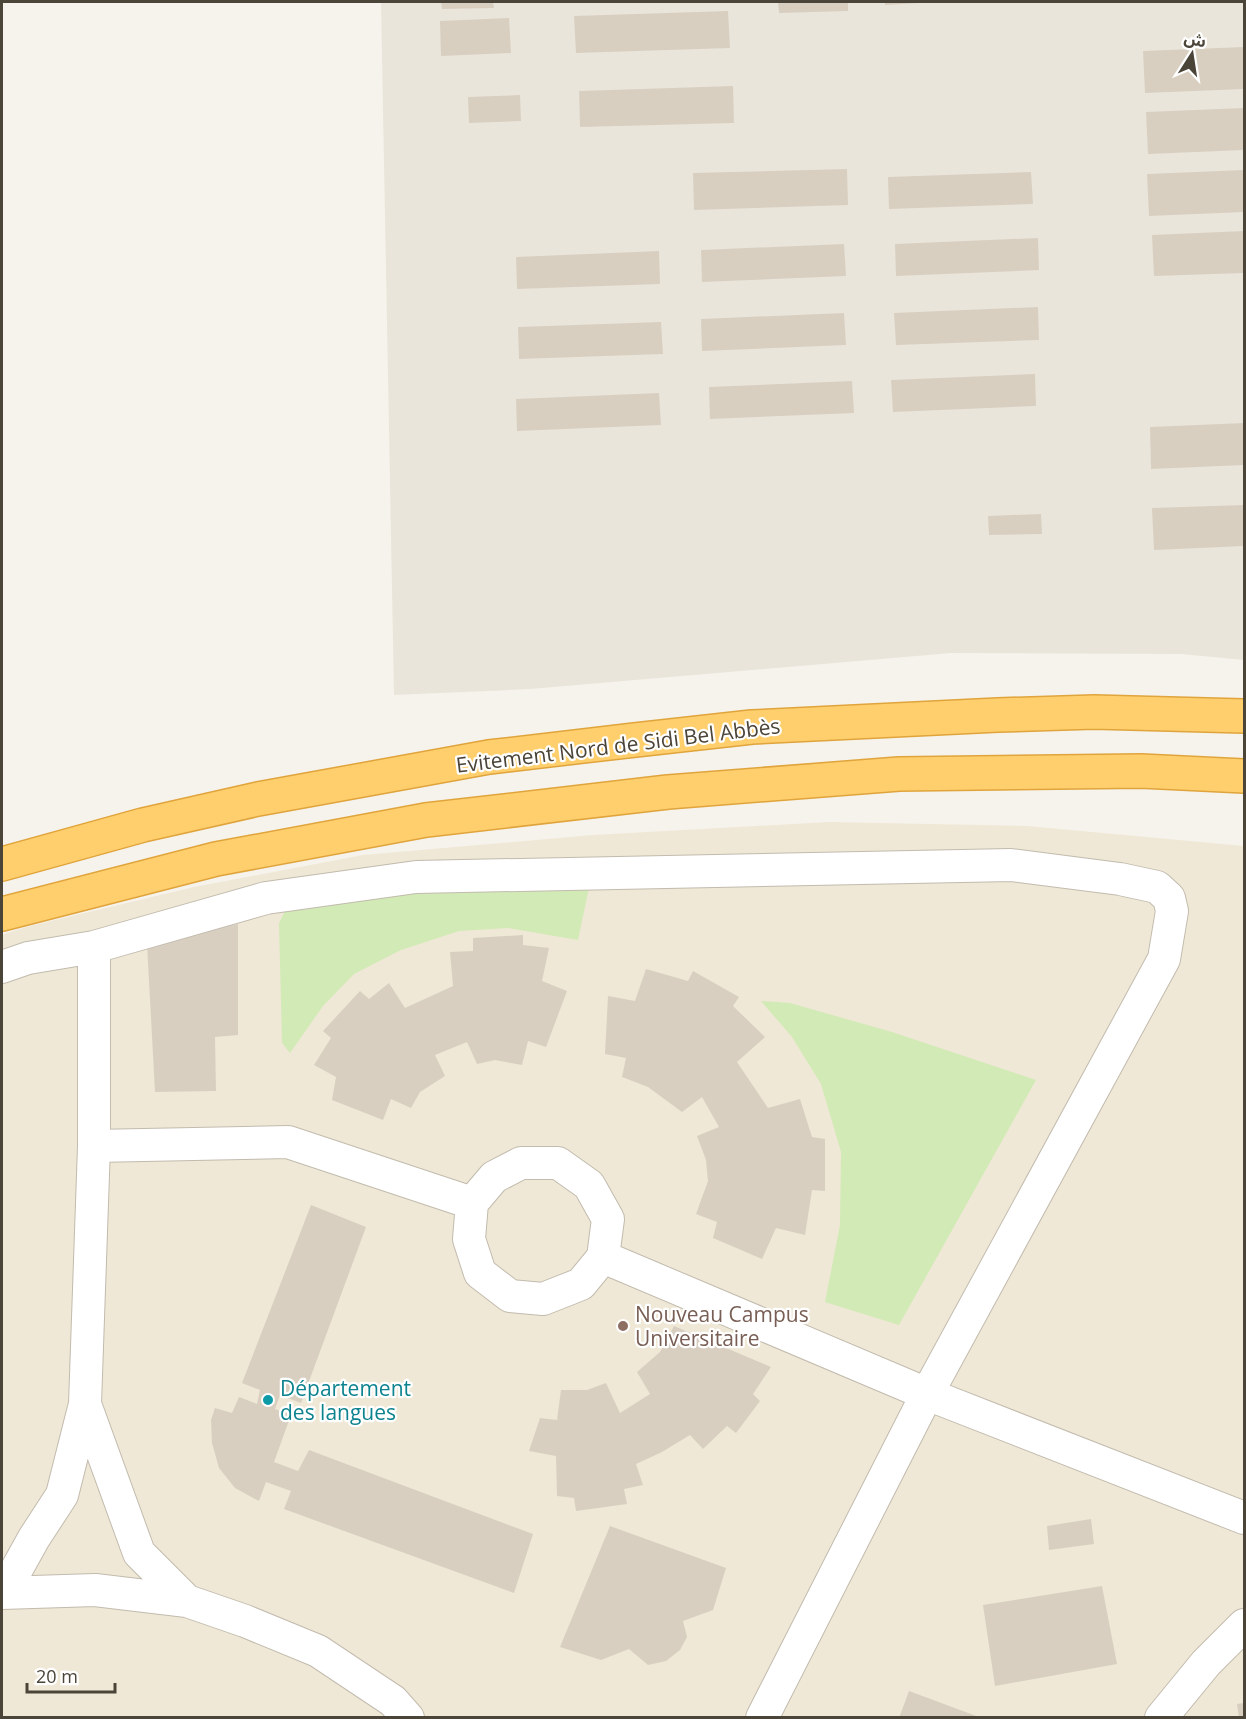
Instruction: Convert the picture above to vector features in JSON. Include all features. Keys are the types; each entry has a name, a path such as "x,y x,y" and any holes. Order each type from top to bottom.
{"highway":[{"name":"Evitement Nord de Sidi Bel Abbès","path":"2,864 143,825 258,799 489,758 635,740 752,727 998,715 1094,712 1245,716"},
{"path":"2,914 216,859 426,820 656,794 899,774 1141,771 1245,776"}],"lane":[{"path":"2,967 28,958 94,947 266,898 416,877 1011,866 1120,879 1156,887 1169,898 1172,911 1164,959 927,1394 762,1718"},
{"path":"3,1593 34,1538 62,1495 85,1404 94,1146 94,947"},
{"path":"94,1146 288,1142 472,1203"},
{"path":"558,1162 589,1185 608,1219 603,1257 581,1284 543,1299 510,1296 480,1273 469,1239 472,1203 494,1177 521,1163 558,1162"},
{"path":"603,1257 927,1394 1245,1518"},
{"path":"85,1404 139,1553 187,1601"},
{"path":"3,1593 95,1590 187,1601 245,1621 318,1651 393,1701 408,1718"},
{"path":"1161,1718 1206,1663 1245,1624"}],"shaded area":[{"path":"381,2 1244,2 1244,660 1181,654 951,653 530,689 394,695"},
{"name":"Nouveau Campus Universitaire","path":"830,822 1027,826 1244,846 1244,1717 2,1717 2,935 26,927 194,887 363,855 593,835"}],"green space":[{"path":"591,878 578,940 508,928 459,931 401,950 354,974 323,1006 290,1053 282,1043 279,923 286,909 401,893"},
{"path":"761,1001 790,1003 892,1032 1036,1080 899,1325 825,1302 840,1225 841,1152 821,1084 792,1037"}],"building":[{"path":"441,2 493,2 494,8 442,9"},
{"path":"778,2 848,2 848,11 779,13"},
{"path":"885,2 921,2 921,3 885,5"},
{"path":"728,11 730,48 576,53 574,16"},
{"path":"509,18 511,53 441,56 440,21"},
{"path":"1244,47 1244,89 1145,93 1143,51"},
{"path":"733,86 734,123 580,127 579,91"},
{"path":"520,95 521,121 469,123 468,97"},
{"path":"1244,108 1244,150 1148,154 1146,112"},
{"path":"847,169 848,205 694,210 693,173"},
{"path":"1244,170 1244,212 1149,216 1147,174"},
{"path":"1031,172 1033,204 889,209 888,177"},
{"path":"1244,231 1244,273 1154,276 1152,235"},
{"path":"1038,238 1039,270 896,276 895,244"},
{"path":"844,244 846,276 702,282 701,250"},
{"path":"659,251 660,284 517,289 516,257"},
{"path":"1038,307 1039,340 896,345 894,313"},
{"path":"844,313 846,345 702,351 701,319"},
{"path":"661,322 663,354 519,359 518,327"},
{"path":"1035,374 1036,406 893,412 891,380"},
{"path":"852,381 854,413 710,419 709,387"},
{"path":"659,393 661,425 517,431 516,399"},
{"path":"1244,423 1244,465 1151,469 1150,427"},
{"path":"1244,505 1244,546 1154,550 1152,508"},
{"path":"1041,514 1042,534 989,535 988,516"},
{"path":"238,924 238,1035 215,1037 216,1091 155,1092 147,944"},
{"path":"523,935 523,945 549,948 542,981 567,991 546,1047 528,1041 522,1065 495,1060 477,1064 467,1042 435,1055 445,1076 420,1092 411,1108 391,1099 383,1120 332,1100 336,1077 314,1065 331,1038 323,1031 360,991 369,999 389,983 405,1008 453,986 450,952 473,951 473,938"},
{"path":"646,969 688,981 693,971 739,997 733,1006 765,1037 737,1062 768,1108 800,1099 812,1137 825,1139 825,1191 812,1190 805,1235 776,1228 762,1259 713,1238 717,1222 696,1214 708,1181 706,1160 697,1136 719,1127 702,1097 682,1112 648,1087 622,1077 626,1058 605,1054 608,996 635,1001"},
{"name":"Département des langues","path":"311,1205 366,1227 301,1403 280,1395 275,1409 291,1415 274,1462 298,1471 309,1450 533,1534 514,1593 284,1509 291,1491 266,1482 259,1501 235,1488 219,1468 212,1443 211,1420 215,1408 232,1413 239,1397 257,1404 260,1390 242,1383"},
{"path":"674,1326 771,1367 753,1394 760,1401 736,1433 727,1426 703,1449 690,1435 636,1464 643,1485 624,1489 627,1504 576,1511 574,1498 557,1496 556,1456 529,1451 540,1418 557,1420 561,1390 587,1390 606,1383 620,1413 650,1394 637,1372 660,1352"},
{"path":"1091,1519 1094,1544 1049,1550 1047,1526"},
{"path":"610,1526 726,1568 713,1610 683,1621 687,1637 680,1650 666,1661 648,1665 629,1649 601,1660 560,1647"},
{"path":"1102,1586 1117,1664 995,1686 983,1605"},
{"path":"909,1691 979,1717 979,1718 899,1718"},
{"path":"1244,1703 1244,1718 1239,1718 1237,1704"}],"place":[{"name":"Nouveau Campus Universitaire","path":"623,1326"},
{"name":"Département des langues","path":"268,1400"}]}
